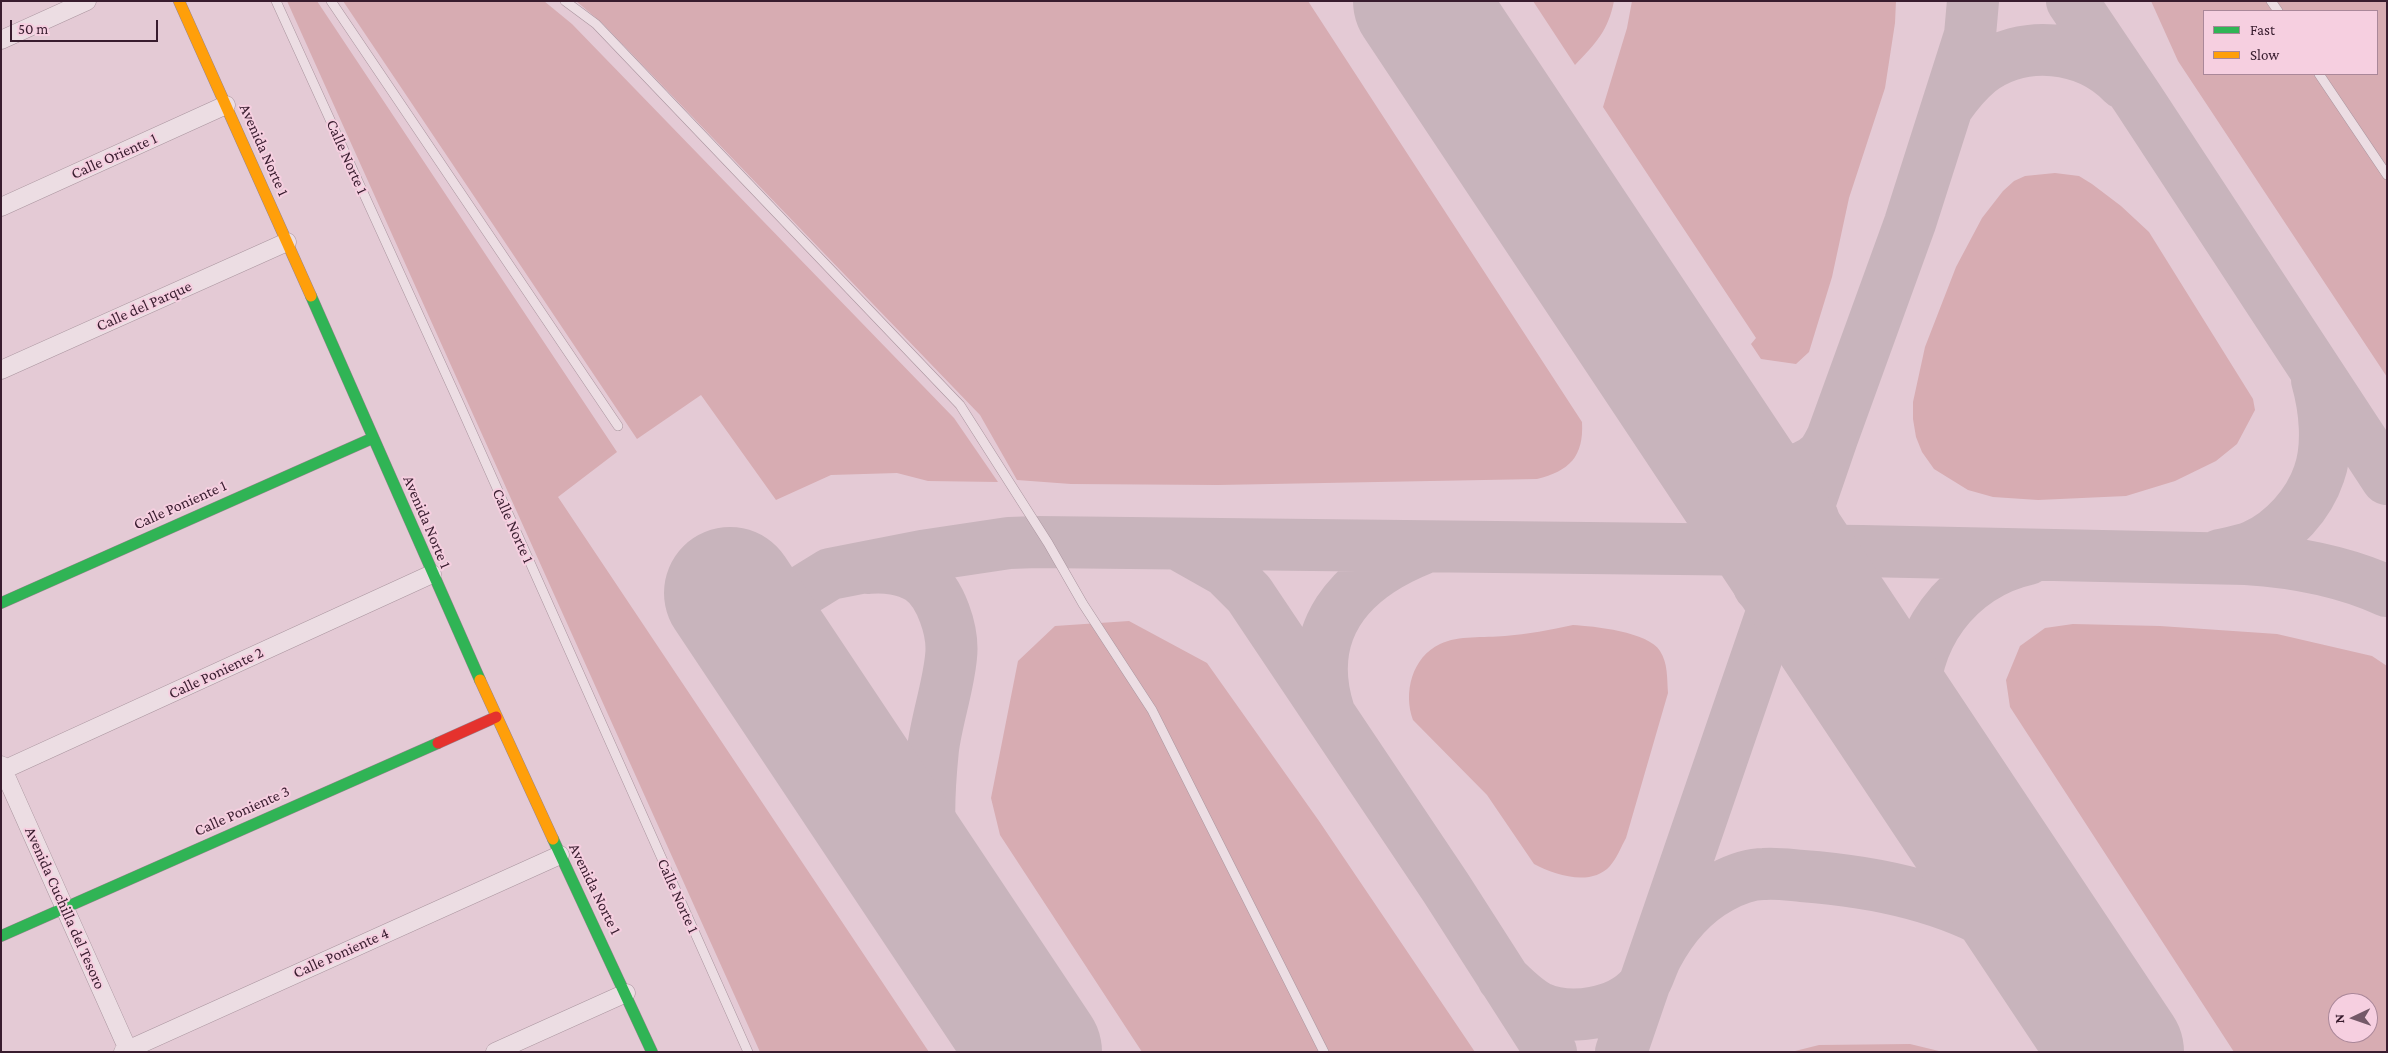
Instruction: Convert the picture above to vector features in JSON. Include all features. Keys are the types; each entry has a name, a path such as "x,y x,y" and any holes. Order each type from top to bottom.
{"street":[{"path":"1,40 87,1"},
{"name":"Avenida Norte 1","path":"178,1 288,242 496,717 652,1052"},
{"name":"Calle Oriente 1","path":"1,207 226,105"},
{"name":"Calle del Parque","path":"1,370 288,242"},
{"name":"Calle Poniente 1","path":"1,602 373,438"},
{"name":"Calle Poniente 2","path":"2,769 432,574"},
{"name":"Calle Poniente 3","path":"1,936 496,717"},
{"name":"Avenida Cuchilla del Tesoro","path":"2,769 127,1051"},
{"name":"Calle Poniente 4","path":"127,1051 560,855"},
{"path":"495,1052 626,993"}],"lane":[{"name":"Calle Norte 1","path":"276,1 459,403 748,1052"},
{"path":"331,1 618,426"},
{"path":"565,1 596,24 960,405 1048,543 1083,604 1152,710 1324,1052"},
{"path":"2320,75 2387,175"}],"shaded area":[{"path":"287,1 317,1 617,452 558,497 929,1052 760,1052"},
{"path":"343,1 544,1 572,24 954,418 998,482 928,481 897,473 831,475 776,500 701,395 637,439"},
{"path":"576,1 1308,1 1582,422 1582,434 1577,453 1566,467 1558,472 1537,479 1218,485 1071,484 1017,480 980,415 602,23"},
{"path":"1533,1 1614,1 1605,29 1575,65"},
{"path":"1632,1 1896,1 1895,23 1885,88 1849,198 1832,277 1809,352 1796,364 1761,359 1751,344 1756,338 1603,107 1627,28"},
{"path":"2151,1 2387,1 2387,377 2178,61"},
{"path":"2055,173 2079,176 2092,184 2121,206 2149,232 2253,399 2255,410 2237,444 2216,461 2175,481 2126,496 2038,500 1993,497 1968,490 1934,469 1922,452 1916,437 1913,402 1925,347 1956,267 1982,218 2003,191 2014,181 2025,176"},
{"path":"1129,621 1207,663 1319,821 1475,1052 1142,1052 1000,835 991,798 1018,661 1055,626"},
{"path":"2073,624 2160,626 2277,634 2372,656 2387,666 2387,1052 2234,1052 2010,707 2006,680 2020,646 2045,628"},
{"path":"1573,625 1620,631 1654,644 1663,656 1667,671 1668,693 1626,838 1610,866 1593,876 1583,877 1562,875 1534,864 1487,795 1413,720 1409,699 1412,677 1417,667 1430,650 1440,644 1455,639 1497,637 1539,632"},
{"path":"1910,1044 1943,1052 1791,1052 1819,1045"}],"taxiway":[{"path":"1621,1052 1832,438 1910,223 1970,35 1973,1"},
{"path":"2072,1 2387,479"},
{"path":"1948,106 1962,87 1979,71 1996,60 2034,50 2054,50 2091,60 2108,70 2123,83"},
{"path":"2220,555 2246,549 2265,540 2285,525 2302,507 2309,496 2319,474 2325,439 2324,415 2317,380"},
{"path":"1707,435 1723,452 1742,465 1762,472 1773,473 1795,470 1814,461 1822,455 1832,438"},
{"path":"1719,455 1753,532 1757,551 1759,586"},
{"path":"1813,518 1810,547 1815,583 1841,638 1886,706"},
{"path":"749,624 830,574 922,556 1009,543 1038,542 1862,551 2246,559 2282,562 2336,573 2387,591"},
{"path":"1180,545 1226,571 1249,594 1446,888 1551,1052"},
{"path":"1329,712 1323,683 1322,656 1328,632 1339,611 1354,592 1373,575 1396,561 1422,549"},
{"path":"1936,782 1921,739 1915,713 1915,686 1920,661 1929,637 1943,615 1960,595 1980,579 2003,567 2028,559"},
{"path":"868,568 895,569 908,572 920,578 927,584 940,603 948,625 951,657 933,749 929,815 930,836 935,869 944,899 957,928 973,956"},
{"path":"1503,978 1529,1001 1551,1012 1579,1014 1594,1013 1608,1009 1633,996 1643,986 1657,955 1669,935 1684,916 1701,900 1721,887 1737,880 1759,874 1774,874 1828,878 1880,886 1931,899 1955,908 2002,930 2031,951 2076,989"}],"runway":[{"path":"1419,1 2118,1052"},
{"path":"730,593 1036,1052"}],"traffic: fast":[{"path":"311,296 480,680"},
{"path":"1,603 373,438"},
{"path":"1,936 438,743"},
{"path":"553,839 652,1052"}],"traffic: slow":[{"path":"179,1 311,296"},
{"path":"480,680 553,839"}],"traffic: jam":[{"path":"438,743 496,717"}]}
